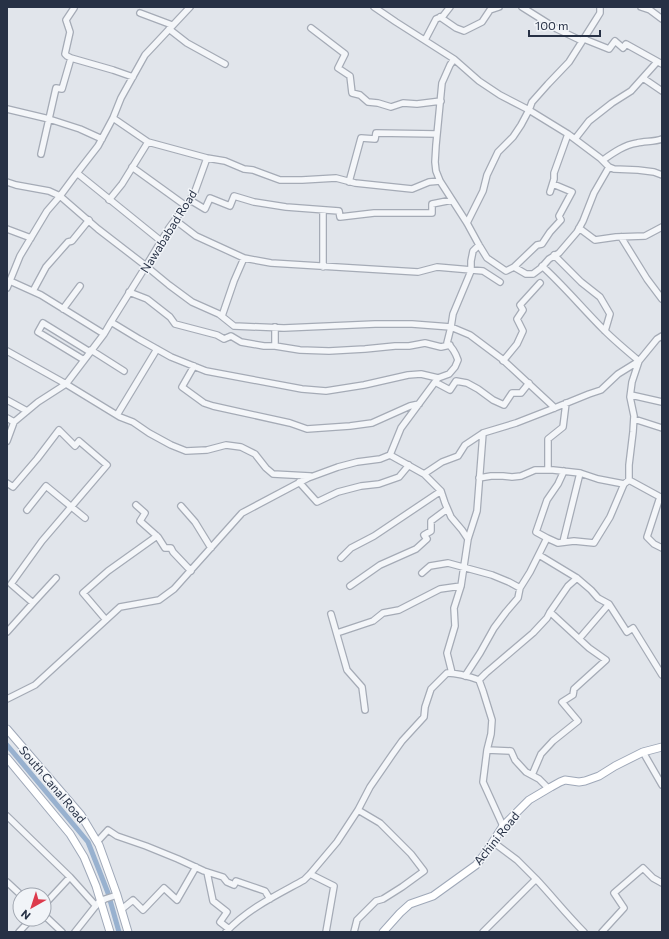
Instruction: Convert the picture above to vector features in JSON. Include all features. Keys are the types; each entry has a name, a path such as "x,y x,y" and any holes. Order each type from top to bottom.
{"main road":[{"name":"South Canal Road","path":"7,729 80,815 97,842 108,867 128,932"},
{"name":"Achini Road","path":"386,931 400,913 410,904 433,896 476,865 503,826 529,800 548,788 565,780 579,782 585,781 599,776 643,752 662,747"},
{"path":"7,758 70,834 84,856 96,886 110,932"}],"street":[{"path":"7,288 20,256 47,210 60,196 98,146 145,55 190,7"},
{"path":"374,7 454,59 479,81 500,95 530,110 568,134 609,167 614,169 654,172 662,175"},
{"path":"425,40 436,19 443,16 450,7"},
{"path":"440,17 456,28 464,31 482,22 490,10 499,7"},
{"path":"522,7 557,29 583,40 609,48 615,42 623,48 626,44 660,63 631,91 612,103 589,121 575,139"},
{"path":"467,223 483,191 487,175 498,152 513,137 530,110 532,102 569,62 600,13 600,7"},
{"path":"641,7 650,10 662,19"},
{"path":"74,8 66,20 70,32 65,54 71,58 133,77"},
{"path":"140,13 170,27 187,43 225,64"},
{"path":"311,28 345,54 338,68 350,76 352,93 360,95 368,102 391,107 403,103 417,104 441,100"},
{"path":"41,154 56,88 62,89 71,58"},
{"path":"454,59 442,83 435,162 436,171 440,181 487,258 506,271 514,267 537,245 542,244 561,220 559,216 572,192 553,184"},
{"path":"643,78 662,91"},
{"path":"7,109 49,119 102,138"},
{"path":"113,118 148,142 207,158 225,161 244,169 253,170 280,180 336,178 355,184 412,189 429,182 440,181"},
{"path":"349,182 361,138 375,139 376,133 437,134"},
{"path":"550,192 553,184 554,173 568,134"},
{"path":"602,160 626,146 638,142 655,142 662,139"},
{"path":"109,200 122,184 148,142"},
{"name":"Nawababad Road","path":"104,334 169,228 194,194 207,158"},
{"path":"132,167 186,206"},
{"path":"514,267 526,274 533,274 549,259 559,253 579,228 594,193 609,167"},
{"path":"77,173 161,241"},
{"path":"7,182 16,186 50,192 60,196 98,229 168,285 192,302 222,316 234,326 275,327 412,324 451,327 470,335 503,360 555,408"},
{"path":"190,200 205,209 210,198 230,206 234,196 254,202 286,207 339,211 340,217 374,213 432,213 432,204 452,200"},
{"path":"323,210 323,267"},
{"path":"33,291 46,267 68,242 72,241 89,220"},
{"path":"175,220 196,236 244,258 271,263 323,267 418,272 437,267 483,271 500,282"},
{"path":"579,228 595,240 645,236 662,227"},
{"path":"7,229 31,238"},
{"path":"621,237 647,279 662,299"},
{"path":"7,699 35,685 120,607 158,600 174,589 242,513 312,476 338,467 357,462 380,459 390,455 401,428 436,380 449,374 455,367 458,360 450,345 447,343 453,314 471,270 472,256 479,245"},
{"path":"554,255 581,282 600,297 610,314 605,331"},
{"path":"222,316 244,258"},
{"path":"542,266 562,284 605,331 639,362"},
{"path":"7,441 14,422 38,402 66,384 104,334 33,291 9,281"},
{"path":"503,360 517,344 523,331 518,319 523,310 520,305 540,284"},
{"path":"63,309 80,286"},
{"path":"129,292 147,299 170,316 175,324 217,334 224,339 231,336 241,342 264,346 275,346 300,350 329,351 409,346 425,343 441,347 450,345"},
{"path":"111,322 171,357 206,371 302,389 326,391 364,385 408,375 421,374 436,380 450,390 456,381 467,383 493,400 504,405 512,393 521,393 528,383"},
{"path":"84,360 38,332 43,323 124,371"},
{"path":"275,327 275,346"},
{"path":"629,480 629,465 634,420 630,395 632,382 639,362 657,339 662,336"},
{"path":"117,415 157,349"},
{"path":"7,351 171,445 186,451 207,450 226,445 241,447 255,454 266,468 274,474 312,476"},
{"path":"424,474 442,462 458,456 465,445 483,433 516,423 601,390 618,374 639,362"},
{"path":"194,366 182,387 204,403 290,423 307,429 372,423 410,406 419,404"},
{"path":"630,395 662,402"},
{"path":"7,400 27,412"},
{"path":"548,470 548,439 564,427 566,403"},
{"path":"7,418 14,422"},
{"path":"634,420 662,428"},
{"path":"7,483 13,487 59,430 75,446 79,441 107,465 42,541 11,584 33,603"},
{"path":"452,673 447,653 455,626 454,608 461,586 468,539 477,511 483,433"},
{"path":"390,455 424,474 442,492 451,517 468,539"},
{"path":"299,482 317,502 338,492 361,486 379,484 400,477 409,466"},
{"path":"479,478 491,476 521,476 535,470 548,470 580,473 598,479 624,484"},
{"path":"564,471 558,484 547,500 536,532 558,543 574,541 594,543 610,517 624,484 629,480"},
{"path":"563,542 580,473"},
{"path":"629,480 661,497 647,537 654,544 662,548"},
{"path":"27,510 46,486 85,518"},
{"path":"341,558 351,548 374,536 442,492"},
{"path":"136,505 145,513 140,521 157,536 165,548 171,548 191,571"},
{"path":"180,506 195,522 211,548"},
{"path":"350,586 380,565 416,549 427,539 424,535 431,531 431,521 447,509"},
{"path":"106,620 83,593 108,571 157,536"},
{"path":"465,676 494,628 518,598 520,588 547,538"},
{"path":"539,555 577,578 598,598 609,604 627,632 632,628 662,675"},
{"path":"422,573 430,566 448,563 492,574 520,588"},
{"path":"7,632 56,578"},
{"path":"479,680 533,633 547,618 568,586 577,578"},
{"path":"337,633 373,621 383,613 399,610 440,589 461,586"},
{"path":"579,639 609,604"},
{"path":"532,775 541,754 553,741 578,721 562,702 573,695 574,689 606,660 589,648 550,612"},
{"path":"331,614 347,670 362,687 365,710"},
{"path":"208,872 213,901 227,912 220,922 228,931 237,921 258,905 304,880 337,842 358,810 370,786 402,742 424,717 424,707 431,689 447,673 455,672 479,680 492,720 484,782 503,826"},
{"path":"487,750 511,751 515,760 526,772 539,779 548,788"},
{"path":"643,752 662,785"},
{"path":"354,932 357,920 376,901 402,887 424,871 411,854 380,823 358,810"},
{"path":"7,816 70,877 100,902"},
{"path":"97,842 108,830 117,836 223,877 227,882 234,885 236,880 265,891 270,899"},
{"path":"493,842 517,860 550,893 570,918 584,932"},
{"path":"122,909 133,900 143,910 164,888 177,900 196,867"},
{"path":"602,932 624,908 614,893 643,868 653,878 662,883"},
{"path":"310,874 334,886 326,932"},
{"path":"52,896 70,877"},
{"path":"483,932 536,879"},
{"path":"75,932 100,902 117,896"},
{"path":"52,923 62,932"}],"waterway":[{"path":"7,745 88,842 108,893 119,932"}]}
